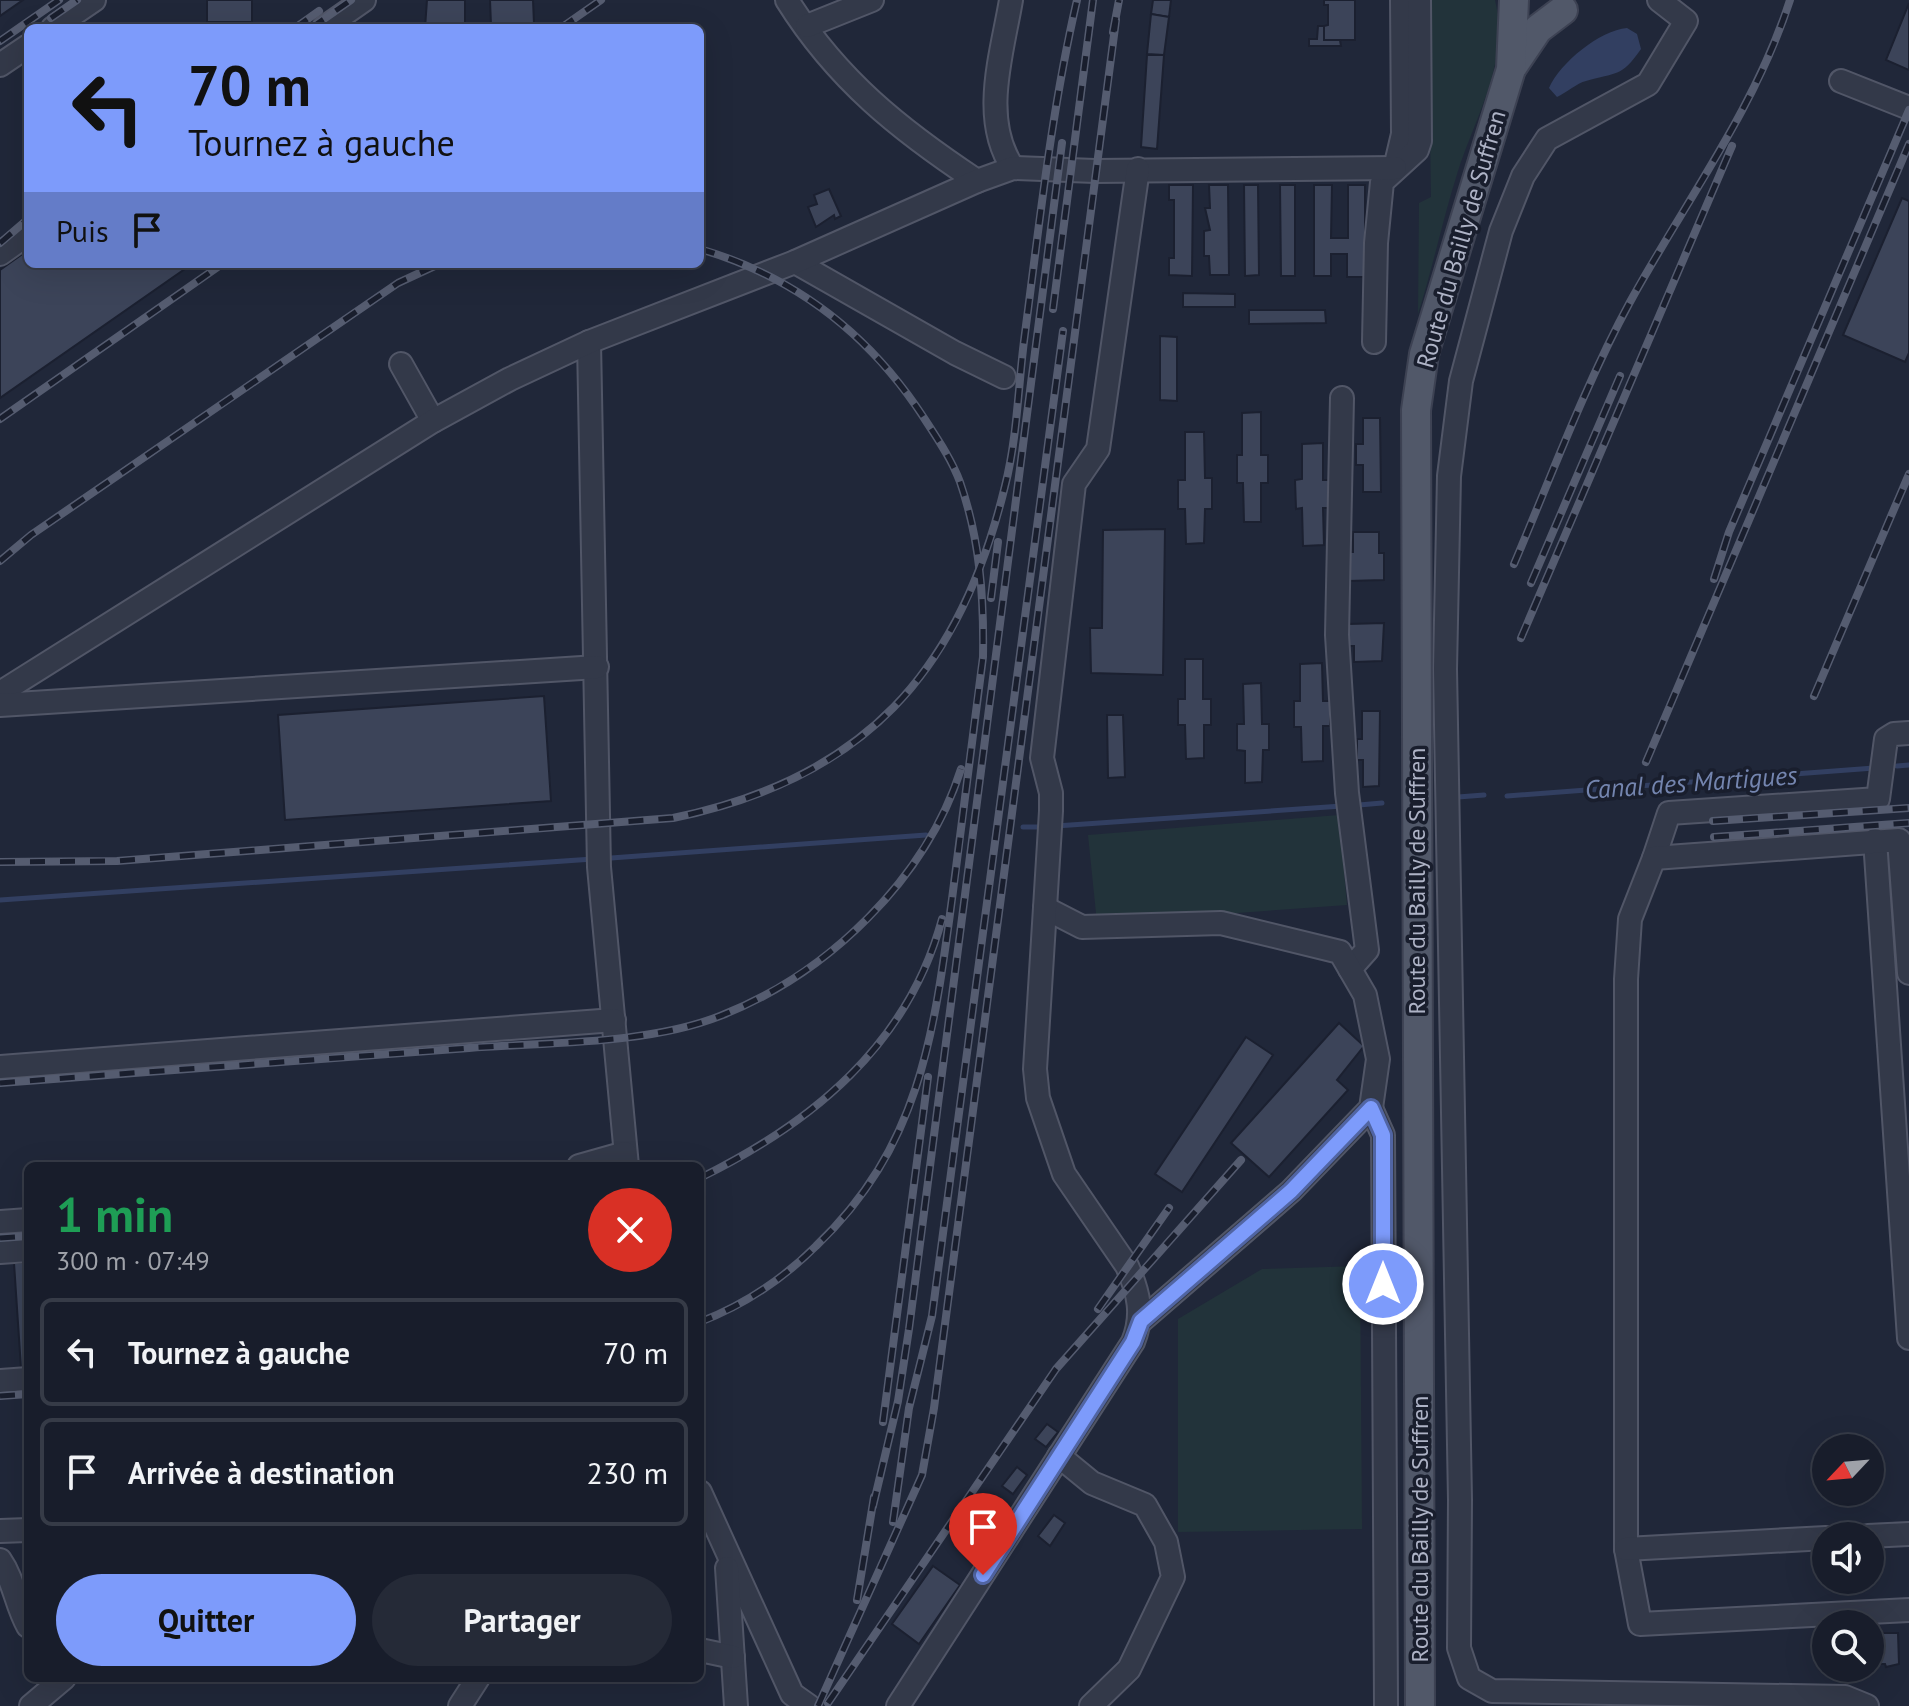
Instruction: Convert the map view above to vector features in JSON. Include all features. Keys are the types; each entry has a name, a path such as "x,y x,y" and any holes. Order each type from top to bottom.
{"main road":[{"path":"1516,0 1536,10 1572,5"},
{"name":"Route du Bailly de Suffren","path":"1420,1706 1416,410 1424,354 1511,69 1516,0"},
{"name":"Route du Bailly de Suffren","path":"1511,69 1538,29 1572,5"}],"street":[{"path":"330,24 364,0"},
{"path":"787,0 847,78 903,131 977,181"},
{"path":"807,26 872,0"},
{"path":"1011,0 996,92 995,122 1005,156 1013,168"},
{"path":"1395,168 1403,134 1402,0"},
{"path":"1395,168 1413,138 1411,0"},
{"path":"1374,342 1382,182 1417,150 1420,141 1419,0"},
{"path":"1670,3 1686,21 1648,84 1547,139 1523,176 1501,231 1461,381 1449,476 1445,669 1460,1500 1459,1648 1469,1678 1497,1698 1845,1697 1867,1706"},
{"path":"60,24 84,10"},
{"path":"0,65 24,49"},
{"path":"1841,81 1909,108"},
{"path":"0,693 433,421 510,379 589,342 795,262 977,181 1013,168 1395,168"},
{"path":"1138,169 1098,449 1074,484 1042,758 1051,793 1051,811 1035,1069 1038,1098 1064,1174 1127,1266 1134,1282 1141,1321"},
{"path":"0,254 24,237"},
{"path":"795,262 955,353 1004,377"},
{"path":"589,342 599,867 626,1159 606,1162"},
{"path":"401,364 433,421"},
{"path":"1342,398 1337,635 1347,793 1367,950 1350,969"},
{"path":"0,705 597,667"},
{"path":"1909,733 1894,734 1886,739 1878,799 1669,813 1630,919 1626,979 1626,1549 1640,1624 1909,1610"},
{"path":"1875,840 1909,1338"},
{"path":"1654,858 1899,840 1909,973"},
{"path":"1045,908 1082,927 1221,923 1340,952 1365,995 1378,1059 1371,1108 1383,1135 1386,1706"},
{"path":"0,1067 614,1020"},
{"path":"898,1706 1133,1342 1141,1321 1291,1191 1371,1108"},
{"path":"0,1222 24,1220"},
{"path":"0,1252 24,1250"},
{"path":"0,1381 24,1379"},
{"path":"1059,1456 1092,1483 1145,1505 1166,1542 1173,1577 1129,1669 1091,1706"},
{"path":"704,1501 792,1694 809,1706"},
{"path":"0,1531 24,1530"},
{"path":"1884,1535 1909,1534"},
{"path":"1626,1549 1812,1539"},
{"path":"726,1553 736,1706"},
{"path":"0,1560 9,1573 14,1597 24,1618"},
{"path":"704,1651 733,1657"},
{"path":"31,1706 59,1682"},
{"path":"460,1706 475,1682"}],"shaded area":[{"path":"1428,0 1495,0 1498,45 1489,87 1458,171 1418,314 1419,203 1431,197"},
{"path":"1339,815 1347,905 1097,923 1088,835"},
{"path":"1360,1266 1362,1529 1178,1532 1178,1319 1262,1269"}],"water":[{"path":"1627,28 1637,34 1641,49 1623,69 1583,82 1557,97 1549,88 1562,68 1582,49 1605,35"}],"building":[{"path":"0,0 23,0 0,16"},
{"path":"207,0 252,0 252,22 207,22"},
{"path":"427,0 465,0 465,23 469,24 425,24"},
{"path":"490,0 533,0 534,24 491,24"},
{"path":"1153,0 1171,0 1169,17 1151,14"},
{"path":"1324,0 1355,0 1355,40 1324,40 1328,5 1324,5"},
{"path":"1909,3 1909,70 1886,60"},
{"path":"1151,14 1169,17 1164,55 1147,54"},
{"path":"1318,26 1324,26 1324,40 1340,40 1341,46 1309,46 1309,39 1317,39"},
{"path":"1147,55 1164,55 1157,149 1141,147"},
{"path":"1169,185 1193,185 1192,276 1169,275 1169,258 1174,258 1174,200 1169,200"},
{"path":"1209,185 1228,185 1229,275 1210,275 1209,256 1204,256 1204,231 1210,230 1205,208 1210,208"},
{"path":"1244,185 1258,185 1259,275 1245,276"},
{"path":"1280,185 1295,185 1295,276 1281,276"},
{"path":"1314,185 1332,185 1331,238 1348,238 1348,185 1365,185 1365,277 1347,277 1347,254 1331,254 1331,276 1314,276"},
{"path":"829,189 841,216 835,219 834,215 816,227 808,207 817,204 814,195"},
{"path":"1902,198 1909,201 1909,353 1905,362 1843,335"},
{"path":"24,253 24,268 186,268 0,398 0,270"},
{"path":"1183,293 1235,294 1235,307 1183,307"},
{"path":"1249,310 1325,310 1326,323 1249,324"},
{"path":"1160,336 1177,337 1177,401 1160,400"},
{"path":"1261,412 1261,455 1268,455 1268,483 1261,483 1261,522 1244,522 1243,483 1237,483 1237,455 1242,455 1242,413"},
{"path":"1363,418 1380,418 1381,492 1363,492 1363,465 1356,465 1356,444 1363,444"},
{"path":"1185,432 1204,432 1205,478 1212,478 1212,509 1205,509 1204,543 1186,544 1185,509 1178,509 1178,480 1185,480"},
{"path":"1323,443 1323,480 1331,480 1331,508 1323,508 1324,545 1303,546 1302,508 1296,509 1295,480 1302,479 1302,444"},
{"path":"1165,529 1163,675 1091,673 1090,628 1102,628 1103,530"},
{"path":"1353,532 1379,532 1379,553 1384,553 1384,580 1348,581 1348,552 1353,552"},
{"path":"1384,623 1382,661 1354,662 1354,646 1348,646 1348,624"},
{"path":"1185,659 1203,659 1203,699 1211,699 1211,725 1204,725 1204,758 1186,759 1185,725 1178,725 1178,699 1185,699"},
{"path":"1322,663 1323,701 1330,701 1330,726 1323,726 1323,761 1302,762 1301,727 1294,727 1294,701 1300,701 1300,664"},
{"path":"1261,683 1262,724 1269,724 1269,750 1263,750 1262,782 1245,783 1245,751 1237,750 1237,724 1244,724 1243,684"},
{"path":"544,696 551,801 285,820 278,715"},
{"path":"1362,711 1380,711 1379,786 1363,787 1363,760 1357,760 1357,739 1362,739"},
{"path":"1107,715 1123,715 1125,777 1108,778"},
{"path":"1339,1023 1364,1046 1337,1080 1348,1090 1269,1177 1231,1143"},
{"path":"1246,1037 1273,1055 1182,1192 1155,1174"},
{"path":"24,1262 24,1368 21,1368 14,1263"},
{"path":"1047,1424 1058,1432 1046,1447 1035,1439"},
{"path":"1017,1467 1027,1475 1013,1494 1002,1486"},
{"path":"1054,1515 1065,1523 1050,1546 1038,1536"},
{"path":"979,1517 986,1522 976,1537 969,1532"},
{"path":"933,1566 960,1585 919,1644 892,1624"},
{"path":"1884,1633 1898,1633 1899,1664 1886,1667"}],"waterway":[{"name":"Canal des Martigues","path":"1897,766 1909,765"},
{"name":"Canal des Martigues","path":"1507,796 1874,768"},
{"path":"1458,797 1484,795"},
{"path":"1359,805 1382,803"},
{"path":"1056,826 1342,806"},
{"path":"1023,827 1042,827"},
{"path":"611,858 926,835"},
{"path":"0,900 593,859"}],"railway":[{"path":"24,24 59,0"},
{"path":"51,18 77,0"},
{"path":"317,24 351,0"},
{"path":"567,24 601,0"},
{"path":"0,862 117,861 673,818 740,800 799,776 850,745 894,707 931,663 961,611 986,552 1012,450 1046,170 1077,0"},
{"path":"1053,309 1093,0"},
{"path":"1113,32 1119,0"},
{"path":"1514,564 1583,398 1614,334 1738,117 1758,79 1790,0"},
{"path":"301,24 319,11"},
{"path":"818,1706 922,1475 934,1408 1116,20"},
{"path":"0,41 24,24"},
{"path":"1714,579 1729,532 1909,110"},
{"path":"873,1506 898,1401 909,1329 1062,143"},
{"path":"1646,762 1909,144"},
{"path":"1521,638 1732,146"},
{"path":"0,243 24,222"},
{"path":"704,250 768,276 828,313 855,335 903,388 944,449 960,482 976,547 983,635 983,657 938,996 916,1086 900,1128 879,1169 851,1208 816,1246 762,1290 704,1320"},
{"path":"0,419 216,268"},
{"path":"0,561 31,535 398,283 430,268"},
{"path":"893,1522 909,1408 932,1316 1063,331"},
{"path":"1531,583 1620,376"},
{"path":"1814,696 1909,474"},
{"path":"991,598 998,542"},
{"path":"0,1083 596,1041 661,1032 720,1016 760,998 798,975 868,918 924,848 945,809 961,769"},
{"path":"1713,821 1909,808"},
{"path":"1714,837 1909,823"},
{"path":"704,1176 780,1132 817,1105 850,1075 880,1042 906,1005 926,964 942,919"},
{"path":"883,1422 928,1077"},
{"path":"828,1703 1056,1369 1241,1160"},
{"path":"1098,1309 1169,1208"},
{"path":"0,1238 24,1236"},
{"path":"0,1396 24,1394"},
{"path":"857,1600 874,1497"}],"route":[{"path":"983,1575 1133,1342 1141,1321 1291,1191 1371,1108 1383,1135 1383,1284"}]}
